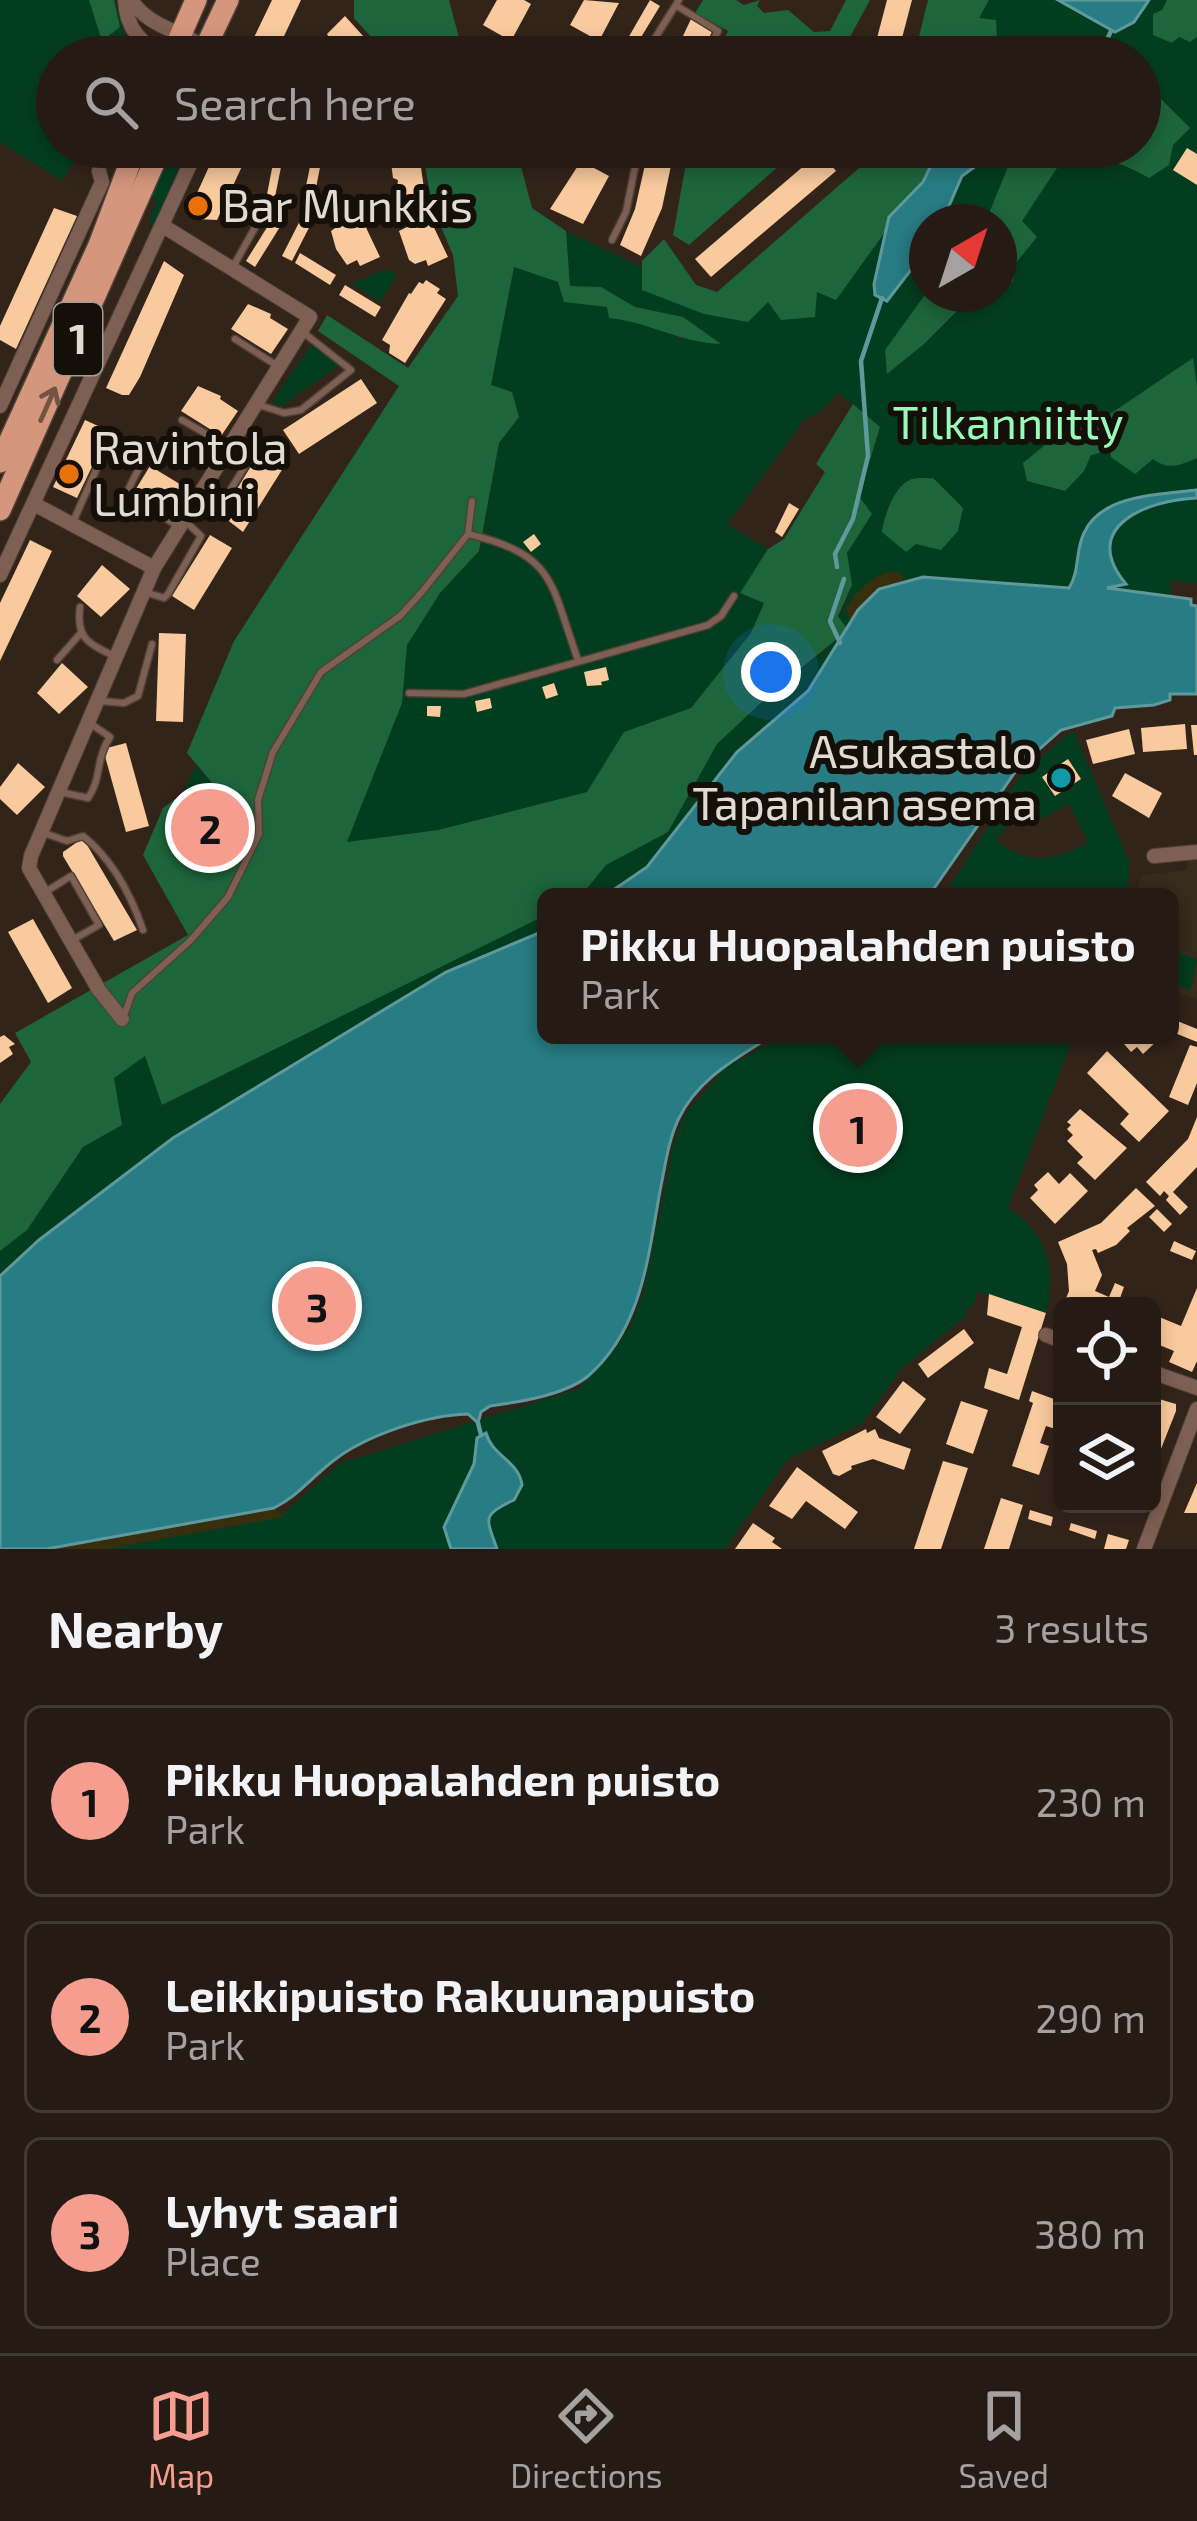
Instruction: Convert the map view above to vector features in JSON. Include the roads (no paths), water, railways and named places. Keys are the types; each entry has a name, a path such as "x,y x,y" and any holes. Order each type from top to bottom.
{"main road":[{"path":"179,36 196,0"},
{"path":"214,36 227,0"},
{"name":"1","path":"0,510 152,168"},
{"name":"1","path":"0,462 99,245 126,170"}],"street":[{"path":"128,0 160,36"},
{"path":"128,0 126,16 137,36"},
{"path":"0,575 189,168"},
{"path":"0,406 100,176 126,170"},
{"path":"122,1019 99,990 29,868 154,568 310,317 163,226"},
{"path":"34,504 154,568"},
{"path":"1154,856 1197,852"},
{"path":"1046,1335 1053,1338"},
{"path":"1161,1375 1197,1388"},
{"path":"1144,1549 1197,1409"}],"lane":[{"path":"654,36 678,3 718,31 715,36"},
{"path":"612,240 626,212 635,168"},
{"path":"232,268 270,201"},
{"path":"256,404 284,413 301,410 351,370 301,332"},
{"path":"235,339 279,367"},
{"path":"182,420 252,455 221,505 196,500"},
{"path":"72,524 108,443 114,440 139,452 143,460 126,494 201,536 164,598 144,591"},
{"path":"122,1019 132,994 191,940 228,897 259,834 258,800 273,752 321,672 400,616 468,534 472,501"},
{"path":"468,534 518,549 542,566 578,660"},
{"path":"409,693 464,694 708,625 721,616 734,596"},
{"path":"80,607 80,634 87,643 116,657"},
{"path":"57,659 80,634"},
{"path":"97,700 124,703 138,696 152,644"},
{"path":"58,791 88,798 94,792 99,754 110,737 88,723"},
{"path":"41,833 67,841 83,836 101,850 136,908 143,930"},
{"path":"44,893 71,876 99,925 71,940"}],"water":[{"path":"1058,0 1149,0 1134,22 1115,32"},
{"path":"930,168 973,168 962,176 950,204 909,204 909,272 887,301 875,295 874,284 889,217 923,182"},
{"path":"1197,490 1197,498 1158,504 1125,520 1110,546 1113,564 1126,584 1107,588 1191,599 1191,605 1197,606 1197,694 1170,694 1170,700 1154,705 1115,708 1112,716 1061,730 1018,768 934,888 616,888 647,867 737,752 808,691 858,610 879,589 923,577 1069,588 1079,547 1092,520 1118,503"},
{"path":"537,934 537,1044 759,1044 707,1081 678,1120 640,1291 605,1358 587,1377 566,1389 490,1406 481,1412 478,1423 468,1414 452,1415 379,1435 325,1467 274,1508 46,1549 0,1549 0,1276 39,1240 173,1138 446,972"},
{"path":"486,1433 516,1470 522,1485 514,1500 489,1519 497,1549 451,1549 444,1527 474,1464 477,1438"}],"waterway":[{"path":"1109,36 1111,31"},
{"path":"837,567 835,554 853,519 868,456 861,361 882,298"},
{"path":"840,643 830,621 844,579"},
{"path":"478,1423 481,1435"}],"place":[{"name":"Bar Munkkis","path":"198,206"},
{"name":"Ravintola Lumbini","path":"69,474"},
{"name":"Asukastalo Tapanilan asema","path":"1061,778"},
{"name":"Leikkipuisto Rakuunapuisto","path":"210,828"},
{"name":"Pikku Huopalahden puisto","path":"858,1128"},
{"name":"Lyhyt saari","path":"317,1306"}],"park label":[{"name":"Tilkanniitty","path":"1008,423"}]}
